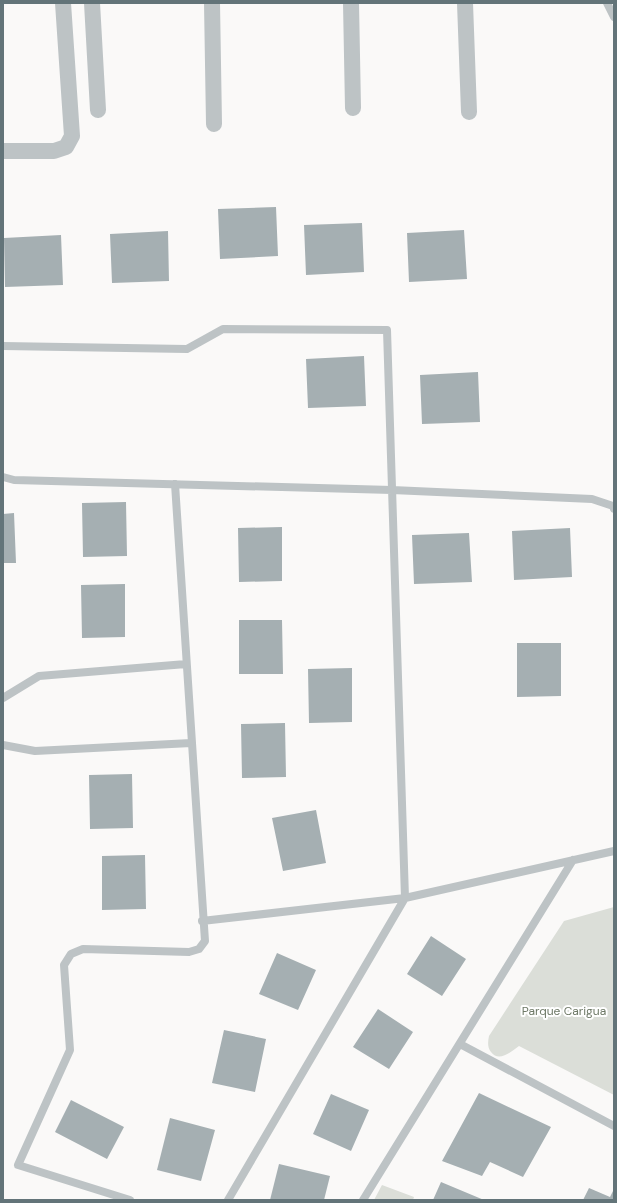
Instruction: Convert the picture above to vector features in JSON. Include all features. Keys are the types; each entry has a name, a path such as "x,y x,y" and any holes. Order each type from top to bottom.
{"street":[{"path":"3,151 54,151 66,147 72,136 63,3"},
{"path":"92,3 98,110"},
{"path":"212,3 214,124"},
{"path":"351,3 353,108"},
{"path":"465,3 469,112"}],"lane":[{"path":"607,3 614,17"},
{"path":"3,346 187,349 222,329 388,330 405,898 228,1200"},
{"path":"3,477 14,480 392,490 592,499 613,506 614,509"},
{"path":"130,1200 18,1165 70,1050 64,965 71,954 83,949 189,952 199,949 205,941 202,921 175,484"},
{"path":"3,698 39,676 186,664"},
{"path":"3,745 35,751 191,743"},
{"path":"202,921 405,898 614,851"},
{"path":"363,1200 573,860"},
{"path":"460,1044 614,1126"}],"green space":[{"name":"Parque Carigua","path":"614,907 614,1095 519,1046 505,1055 494,1055 489,1048 489,1036 564,921"},
{"path":"382,1185 414,1197 413,1200 374,1200"}],"building":[{"path":"276,207 278,256 220,259 218,209"},
{"path":"362,223 364,272 306,275 304,225"},
{"path":"464,230 467,279 409,282 407,233"},
{"path":"168,231 169,281 112,283 110,234"},
{"path":"61,235 63,285 5,287 4,238"},
{"path":"364,356 366,406 308,408 306,359"},
{"path":"478,372 480,422 422,424 420,375"},
{"path":"126,502 127,556 83,557 82,503"},
{"path":"14,513 16,563 3,563 3,514"},
{"path":"282,527 282,581 239,582 238,528"},
{"path":"570,528 572,577 514,580 512,531"},
{"path":"469,533 472,582 414,584 412,535"},
{"path":"125,584 125,637 82,638 81,585"},
{"path":"239,620 282,620 283,674 239,674"},
{"path":"517,643 561,643 561,696 517,697"},
{"path":"352,668 352,722 309,723 308,669"},
{"path":"285,723 286,777 242,778 241,724"},
{"path":"132,774 133,828 90,829 89,775"},
{"path":"316,810 326,863 283,871 272,818"},
{"path":"145,855 146,909 102,910 102,856"},
{"path":"431,936 466,959 442,996 407,974"},
{"path":"277,953 316,970 298,1010 259,994"},
{"path":"378,1009 413,1032 389,1069 353,1047"},
{"path":"224,1030 266,1039 255,1092 212,1083"},
{"path":"479,1093 551,1127 523,1177 490,1162 482,1176 442,1161"},
{"path":"331,1094 369,1110 351,1151 313,1134"},
{"path":"71,1100 124,1127 107,1159 55,1132"},
{"path":"170,1118 215,1130 201,1181 157,1170"},
{"path":"279,1164 330,1176 324,1200 270,1200"},
{"path":"441,1182 484,1200 433,1200"},
{"path":"589,1188 610,1197 614,1189 614,1200 583,1200"}]}
